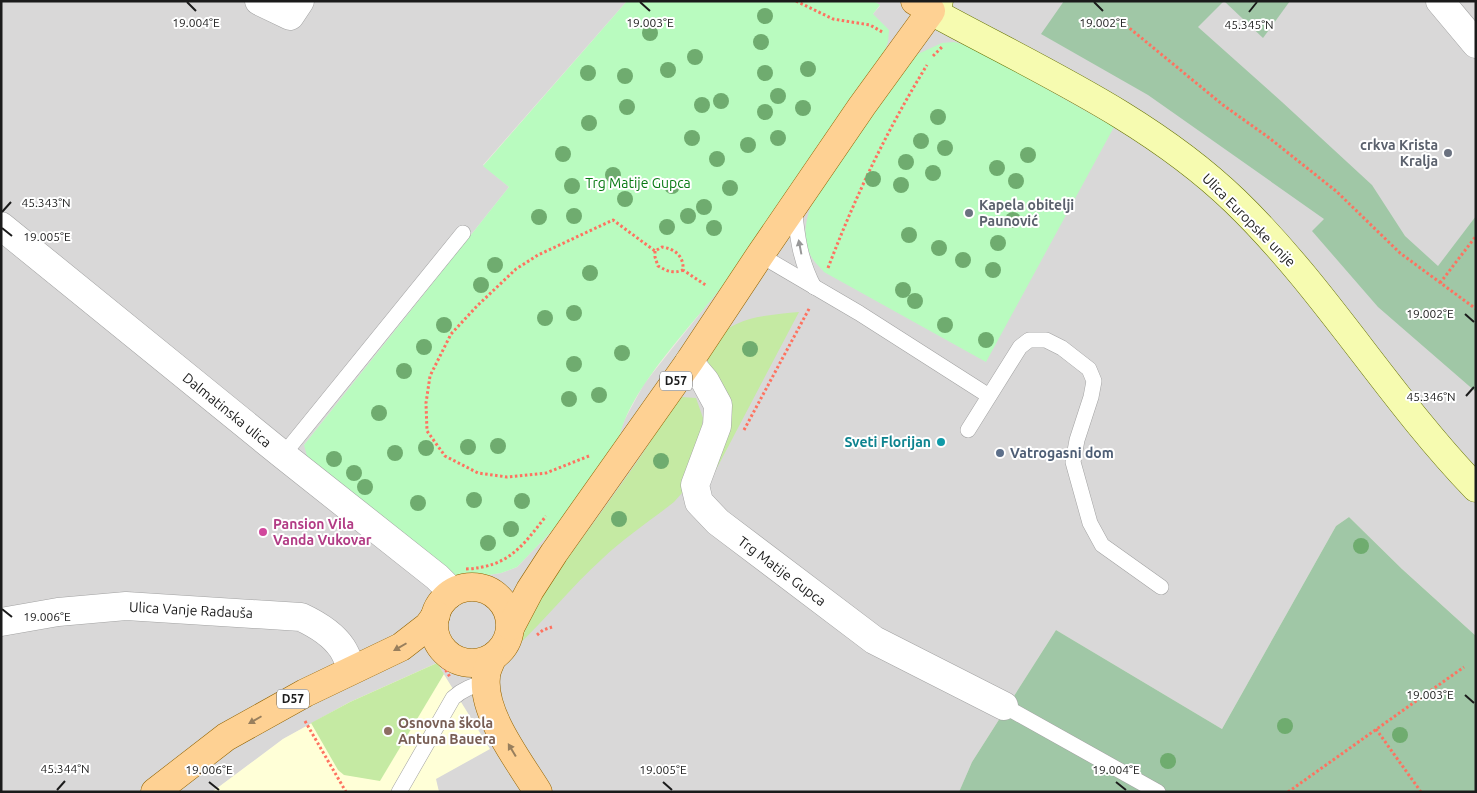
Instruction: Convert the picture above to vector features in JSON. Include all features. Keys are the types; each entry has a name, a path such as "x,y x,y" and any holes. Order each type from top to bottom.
{"main road":[{"name":"D57","path":"488,671 508,638 523,632 530,590 554,553 689,362 862,106 906,47 928,4"},
{"name":"Ulica Europske unije","path":"928,4 961,27 1122,117 1173,150 1208,177 1235,201 1273,240 1316,290 1446,458 1476,488"},
{"name":"D57","path":"154,792 226,737 296,697 401,647 436,604 460,589 471,587 502,588 519,582 537,570 554,553"},
{"path":"481,588 493,593 503,602 523,632"},
{"path":"436,604 434,628 437,640 444,651 454,659 467,663 480,663 488,671 488,702 496,722 538,792"}],"street":[{"path":"259,1 290,16 300,1"},
{"path":"1440,1 1476,44"},
{"name":"Dalmatinska ulica","path":"1,226 283,455 436,604"},
{"name":"Trg Matije Gupca","path":"689,362 705,381 718,405 717,426 695,485 700,502 712,516 874,640 1004,706"},
{"name":"Ulica Vanje Radauša","path":"2,620 58,612 126,606 301,617 316,624 330,634 342,647 352,669"}],"lane":[{"path":"794,205 805,270 816,288"},
{"path":"283,455 463,233"},
{"path":"760,255 990,396"},
{"path":"968,430 1020,347 1029,340 1046,340 1062,348 1089,369 1094,381 1077,440 1073,462 1090,523 1102,545 1161,588"},
{"path":"399,792 453,698 488,671"},
{"path":"1004,706 1158,792"}],"path":[{"path":"796,1 833,19 870,25 906,47"},
{"path":"1122,22 1223,106 1268,136 1336,191 1400,253 1476,310"},
{"path":"744,431 816,288 871,165 904,103 931,58 961,27"},
{"path":"590,456 546,473 507,477 478,473 445,456 427,431 426,404 430,376 451,334 516,269 538,255 613,220 655,251"},
{"path":"1440,284 1476,236"},
{"path":"655,251 662,247 676,251 681,258 683,270 707,286"},
{"path":"655,251 658,266 669,272 677,273 683,270"},
{"path":"702,294 713,278"},
{"path":"584,464 595,449"},
{"path":"488,671 460,679 449,676 436,604 462,569 481,568 510,557 518,550 549,511"},
{"path":"523,632 552,627"},
{"path":"1288,792 1464,667"},
{"path":"310,729 346,792"},
{"path":"1376,729 1420,792"}],"shaded area":[{"path":"1,1 627,1 483,165 509,187 304,445 469,578 501,573 517,567 570,512 619,441 625,419 644,384 729,277 873,14 880,6 874,1 1476,1 1476,636 1402,569 1349,517 1336,526 1222,729 1056,630 972,762 959,792 439,792 435,779 350,702 283,739 212,792 1,792"},
{"path":"1064,1 1224,1 1198,27 1372,185 1405,236 1438,266 1476,216 1476,392 1378,307 1312,231 1324,219 1148,95 1041,34"},
{"path":"1224,1 1290,1 1263,38"},
{"path":"1349,517 1402,569 1476,636 1476,792 959,792 972,762 1056,630 1222,729 1336,526"},
{"name":"Osnovna škola Antuna Bauera","path":"437,663 490,749 436,779 439,792 212,792 283,739 350,702"}],"green space":[{"name":"Trg Matije Gupca","path":"627,1 874,1 880,5 873,14 889,30 888,42 883,56 730,276 649,378 635,400 625,421 619,441 570,512 517,567 501,573 455,579 313,466 307,456 304,445 509,187 483,166"},
{"path":"954,42 972,47 1114,127 986,362 824,272 811,256 805,236 808,214 813,201 911,57 942,43"},
{"path":"799,312 708,485 708,355 712,344 722,333 742,322 753,318"},
{"path":"682,397 696,398 703,418 700,441 682,493 674,502 610,551 514,649 514,641 529,610 619,488"},
{"path":"437,663 444,674 380,781 344,775 338,770 311,723 350,702"}],"place":[{"name":"crkva Krista Kralja","path":"1448,153"},
{"name":"Kapela obitelji Paunović","path":"969,213"},
{"name":"Sveti Florijan","path":"941,442"},
{"name":"Vatrogasni dom","path":"1000,453"},
{"name":"Pansion Vila Vanda Vukovar","path":"263,532"},
{"name":"Osnovna škola Antuna Bauera","path":"388,731"}]}
